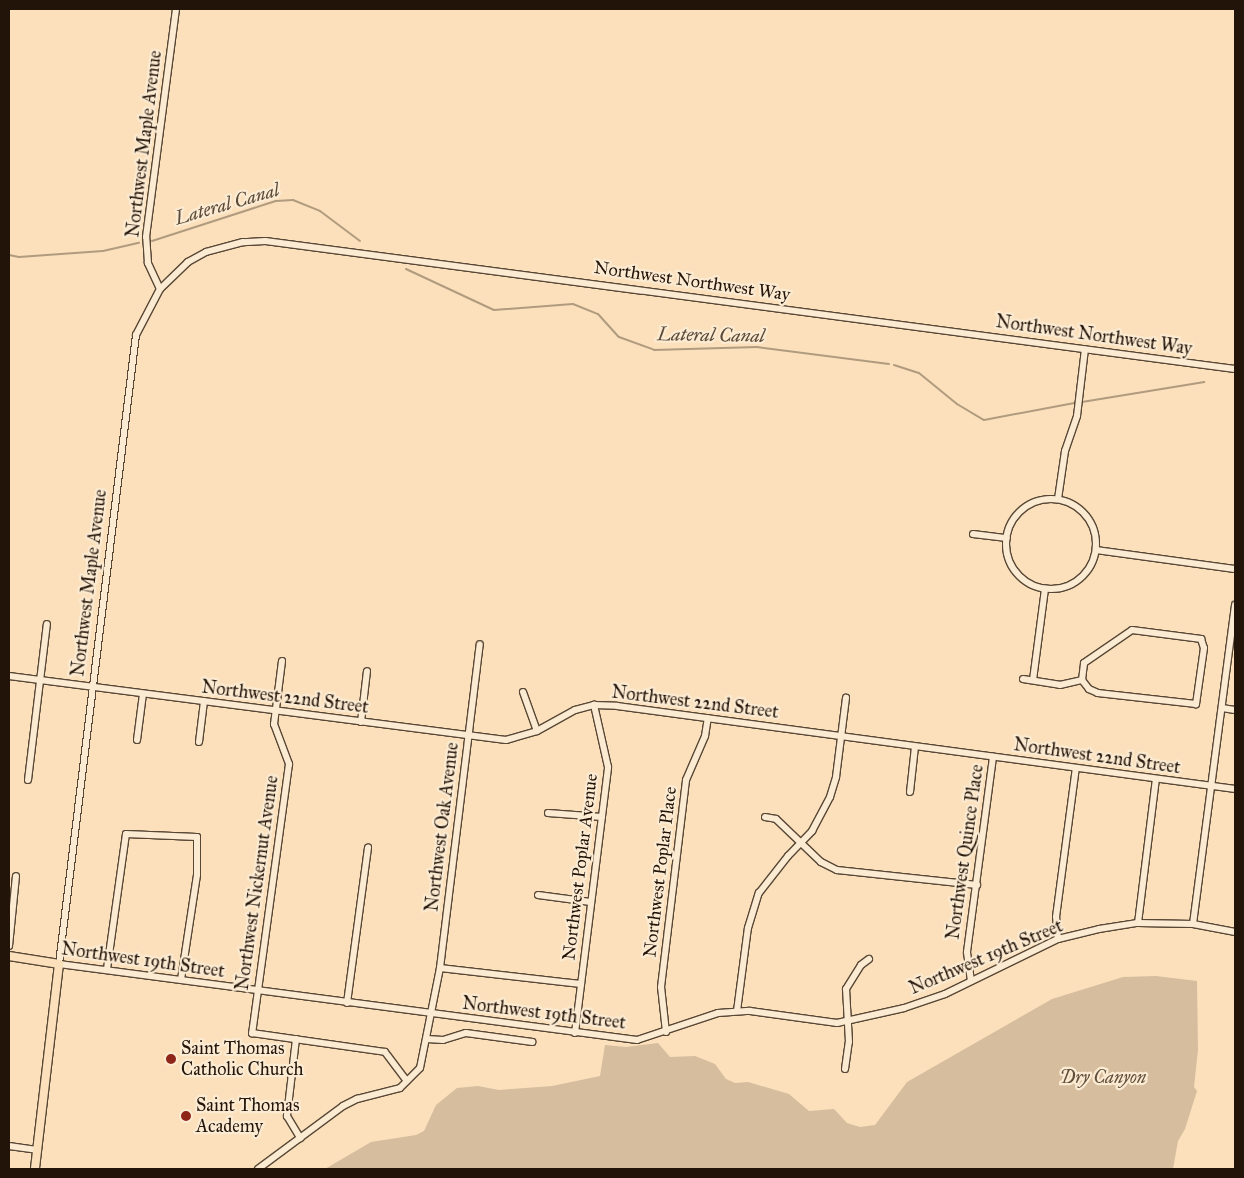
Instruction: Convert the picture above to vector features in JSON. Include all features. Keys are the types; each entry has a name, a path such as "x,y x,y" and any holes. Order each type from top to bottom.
{"main road":[{"name":"Northwest 19th Street","path":"9,956 59,964"},
{"name":"Northwest Maple Avenue","path":"35,1169 59,964"}],"street":[{"name":"Northwest Maple Avenue","path":"59,964 130,363 136,335 160,289 148,263 146,237 176,9"},
{"name":"Northwest Northwest Way","path":"160,289 188,262 206,252 244,242 265,241 1235,369"},
{"path":"1058,499 1065,451 1076,416 1085,349"},
{"path":"1058,499 1070,502 1087,517 1097,539 1096,550 1090,568 1082,578 1070,586 1045,589 1029,584 1018,575 1010,564 1007,538 1014,518 1024,507 1039,500 1058,499"},
{"path":"973,534 1007,538"},
{"path":"1096,550 1235,569"},
{"path":"1033,680 1045,589"},
{"path":"1193,924 1235,605"},
{"path":"28,780 47,624"},
{"path":"1132,630 1197,638 1203,644 1197,698 1191,706 1098,693 1082,680 1084,662 1132,630"},
{"name":"Northwest Oak Avenue","path":"407,1081 420,1068 440,968 480,644"},
{"name":"Northwest Nickernut Avenue","path":"282,661 274,724 289,764 252,1033 296,1039"},
{"path":"361,722 367,671"},
{"name":"Northwest 22nd Street","path":"9,676 506,740 537,731 576,710 594,705 708,718 1235,789"},
{"path":"1023,679 1060,685 1082,680"},
{"path":"523,692 537,731"},
{"path":"137,740 143,694"},
{"path":"737,1011 748,928 759,893 812,831 830,797 842,736 846,698"},
{"path":"199,742 204,702"},
{"name":"Northwest Poplar Avenue","path":"575,1033 608,767 594,705"},
{"path":"1222,708 1235,710"},
{"name":"Northwest Poplar Place","path":"666,1032 662,987 686,780 705,736 708,718"},
{"path":"910,792 916,747"},
{"name":"Northwest Quince Place","path":"971,981 967,952 993,757"},
{"path":"1058,939 1056,917 1076,768"},
{"path":"1138,923 1156,779"},
{"path":"548,813 602,817"},
{"path":"765,817 776,819 821,862 837,870 977,885"},
{"path":"107,969 126,834 197,838 197,875 181,980"},
{"path":"347,1003 368,847"},
{"path":"9,946 16,876"},
{"path":"538,895 591,902"},
{"name":"Northwest 19th Street","path":"59,964 637,1040 666,1032 700,1018 737,1011 846,1022 925,1002 1058,939 1138,923 1193,924 1235,932"},
{"path":"845,1069 849,1042 846,1022 846,989 861,965 869,959"},
{"path":"440,968 581,984"},
{"path":"427,1039 442,1040 466,1033 532,1042"},
{"path":"258,1169 300,1138 343,1106 357,1099 390,1092 407,1081 385,1052 296,1039 287,1116 300,1138"},
{"path":"9,1146 37,1150"}],"green space":[{"name":"Dry Canyon","path":"1156,976 1197,981 1198,1050 1194,1087 1197,1091 1185,1129 1178,1141 1173,1169 325,1169 371,1142 416,1135 424,1131 436,1105 457,1088 478,1086 499,1090 552,1086 600,1076 605,1045 626,1047 658,1043 670,1057 695,1056 715,1064 726,1079 735,1083 748,1082 789,1094 809,1111 834,1109 847,1123 860,1127 875,1125 907,1082 1052,999 1123,977"}],"waterway":[{"name":"Lateral Canal","path":"152,241 276,201 293,200 320,211 360,241"},
{"name":"Lateral Canal","path":"9,255 19,257 103,251 139,243"},
{"name":"Lateral Canal","path":"406,269 494,310 573,304 598,314 619,337 654,350 757,347 889,364"},
{"name":"Lateral Canal","path":"894,365 919,373 957,404 984,420 1074,403"},
{"name":"Lateral Canal","path":"1082,402 1204,382"}],"place":[{"name":"Saint Thomas Catholic Church","path":"171,1059"},
{"name":"Saint Thomas Academy","path":"186,1116"}]}
